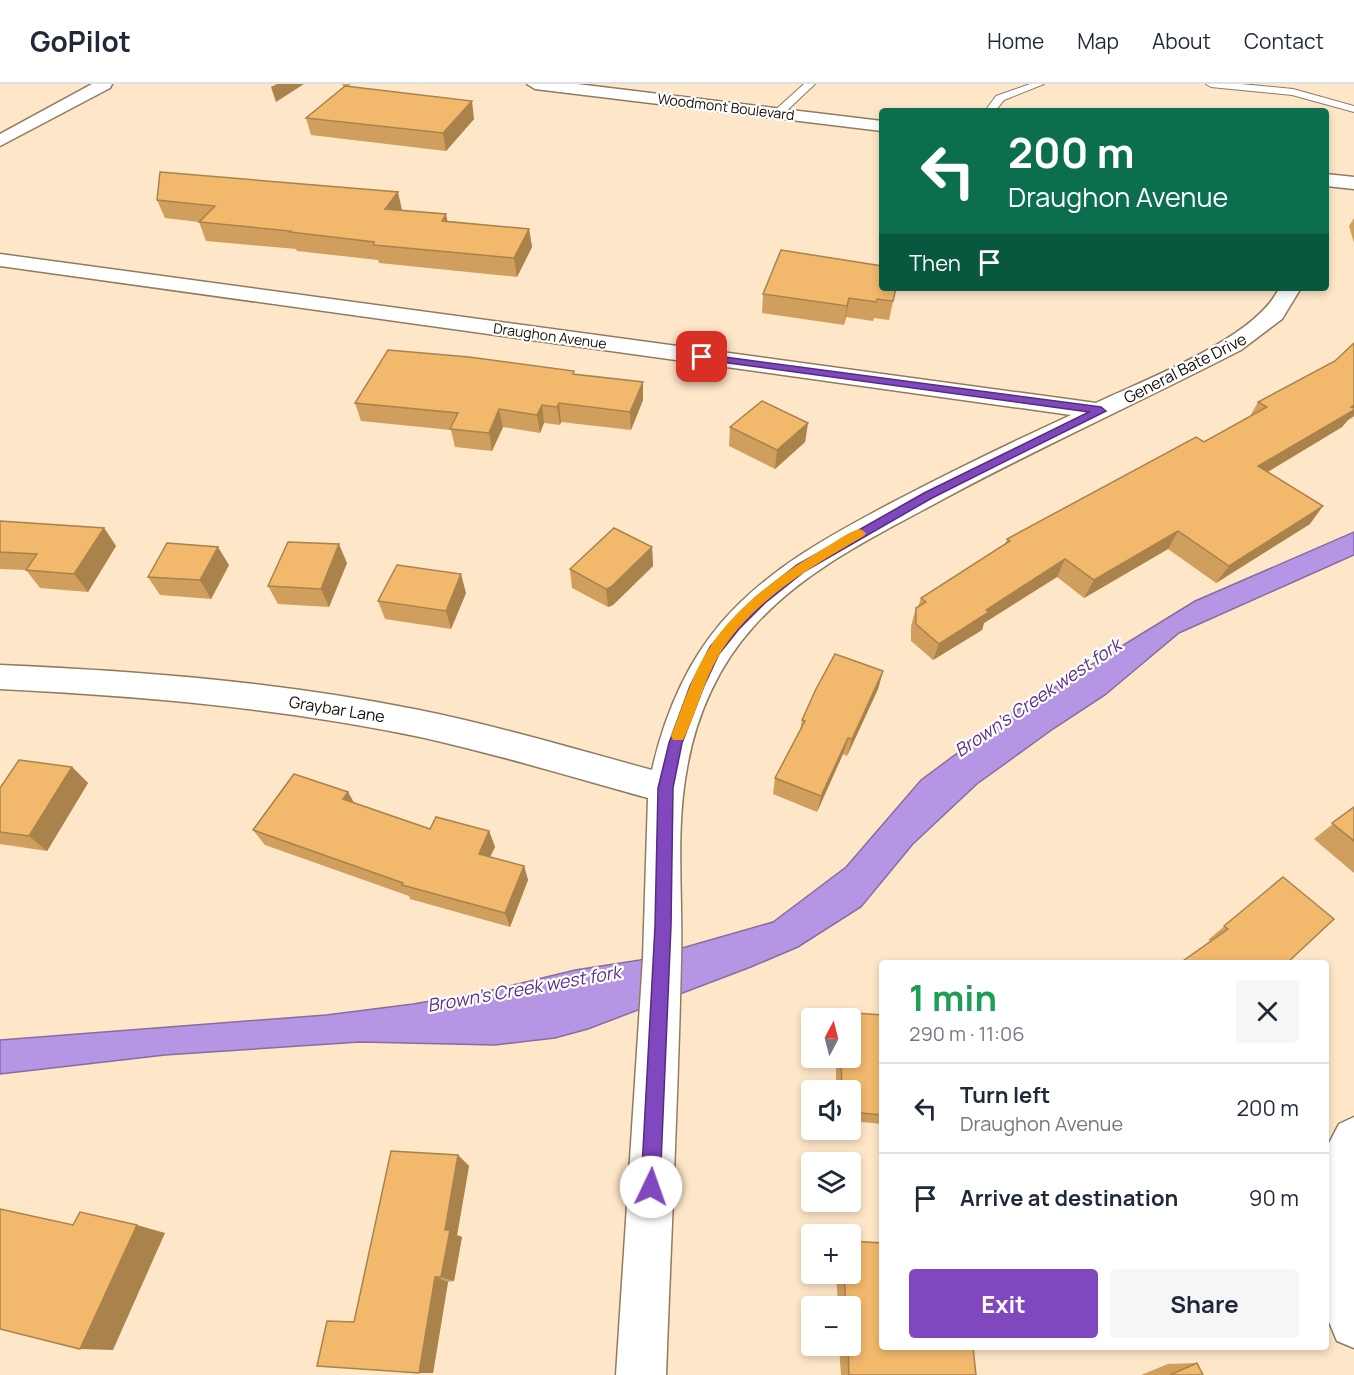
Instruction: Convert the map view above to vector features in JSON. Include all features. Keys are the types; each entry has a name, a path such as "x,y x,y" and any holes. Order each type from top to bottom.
{"street":[{"path":"0,141 104,84"},
{"name":"Woodmont Boulevard","path":"535,84 879,126"},
{"path":"1329,180 1354,183"},
{"name":"Draughon Avenue","path":"0,260 1101,411"},
{"name":"General Bate Drive","path":"641,1375 663,926 665,788 676,743 697,686 714,651 735,625 760,600 801,568 928,495 1184,371 1251,334 1278,311 1288,291"},
{"name":"Graybar Lane","path":"0,677 281,700 384,717 463,733 665,788"},
{"path":"1329,1214 1331,1191 1345,1154 1354,1139"},
{"path":"1329,1233 1334,1269 1354,1324"}],"lane":[{"path":"777,114 810,84"},
{"path":"992,108 1000,98 1039,84"},
{"path":"1211,84 1293,92 1354,109"}],"water":[{"name":"Brown's Creek west fork","path":"1354,532 1354,555 1179,633 1105,695 977,784 913,844 861,907 798,947 751,967 588,1029 555,1038 495,1045 360,1042 165,1055 0,1074 0,1040 326,1015 413,1004 488,991 575,970 640,960 773,922 846,867 921,780 1006,717 1195,601"}],"building":[{"path":"345,86 472,101 443,133 306,118"},
{"path":"160,172 398,192 385,209 446,214 442,221 529,229 514,258 374,245 374,242 291,231 199,222 215,206 157,200"},
{"path":"781,250 879,266 879,291 895,291 893,301 877,299 876,302 849,298 847,306 763,294"},
{"path":"1354,343 1354,405 1351,407 1354,410 1258,466 1323,506 1229,566 1178,531 1094,580 1065,559 986,610 989,612 939,644 916,624 916,608 926,602 921,598 1010,541 1007,539 1196,437 1204,442 1267,407 1258,402 1335,361"},
{"path":"388,350 469,357 574,371 573,374 643,382 630,412 559,403 557,407 542,405 537,415 499,409 489,433 450,429 458,413 355,403"},
{"path":"762,401 808,423 777,450 730,427"},
{"path":"0,521 104,528 74,574 26,570 37,554 0,552"},
{"path":"614,528 652,547 611,587 606,589 570,569"},
{"path":"288,542 339,544 321,589 268,586"},
{"path":"167,543 218,547 200,580 148,577"},
{"path":"397,565 461,574 446,611 378,601"},
{"path":"835,654 883,671 852,739 848,738 821,796 775,778 805,721 802,720"},
{"path":"19,760 72,767 29,836 0,832 0,788"},
{"path":"294,774 348,792 343,799 430,829 436,817 489,831 479,854 524,866 505,913 402,885 403,883 253,830"},
{"path":"1354,807 1354,841 1332,823"},
{"path":"1283,877 1334,919 1290,960 1184,960 1228,929 1224,926"},
{"path":"861,1013 879,1015 879,1115 861,1113 861,1080 842,1080 841,1068 861,1068"},
{"path":"391,1151 458,1155 445,1230 450,1230 441,1277 435,1277 419,1373 317,1366 327,1321 354,1322"},
{"path":"0,1209 73,1225 80,1212 137,1225 80,1349 0,1329"},
{"path":"861,1242 879,1243 879,1350 973,1350 976,1375 849,1375 848,1356 861,1356 861,1296 845,1296 845,1284 861,1284"},
{"path":"1197,1363 1203,1375 1170,1375"}],"slow traffic":[{"path":"678,736 697,686 714,651 735,625 760,600 801,568 860,533"}],"route":[{"path":"651,1187 663,926 665,788 676,743 697,686 714,651 735,625 760,600 801,568 928,495 1101,411 702,357"}]}
